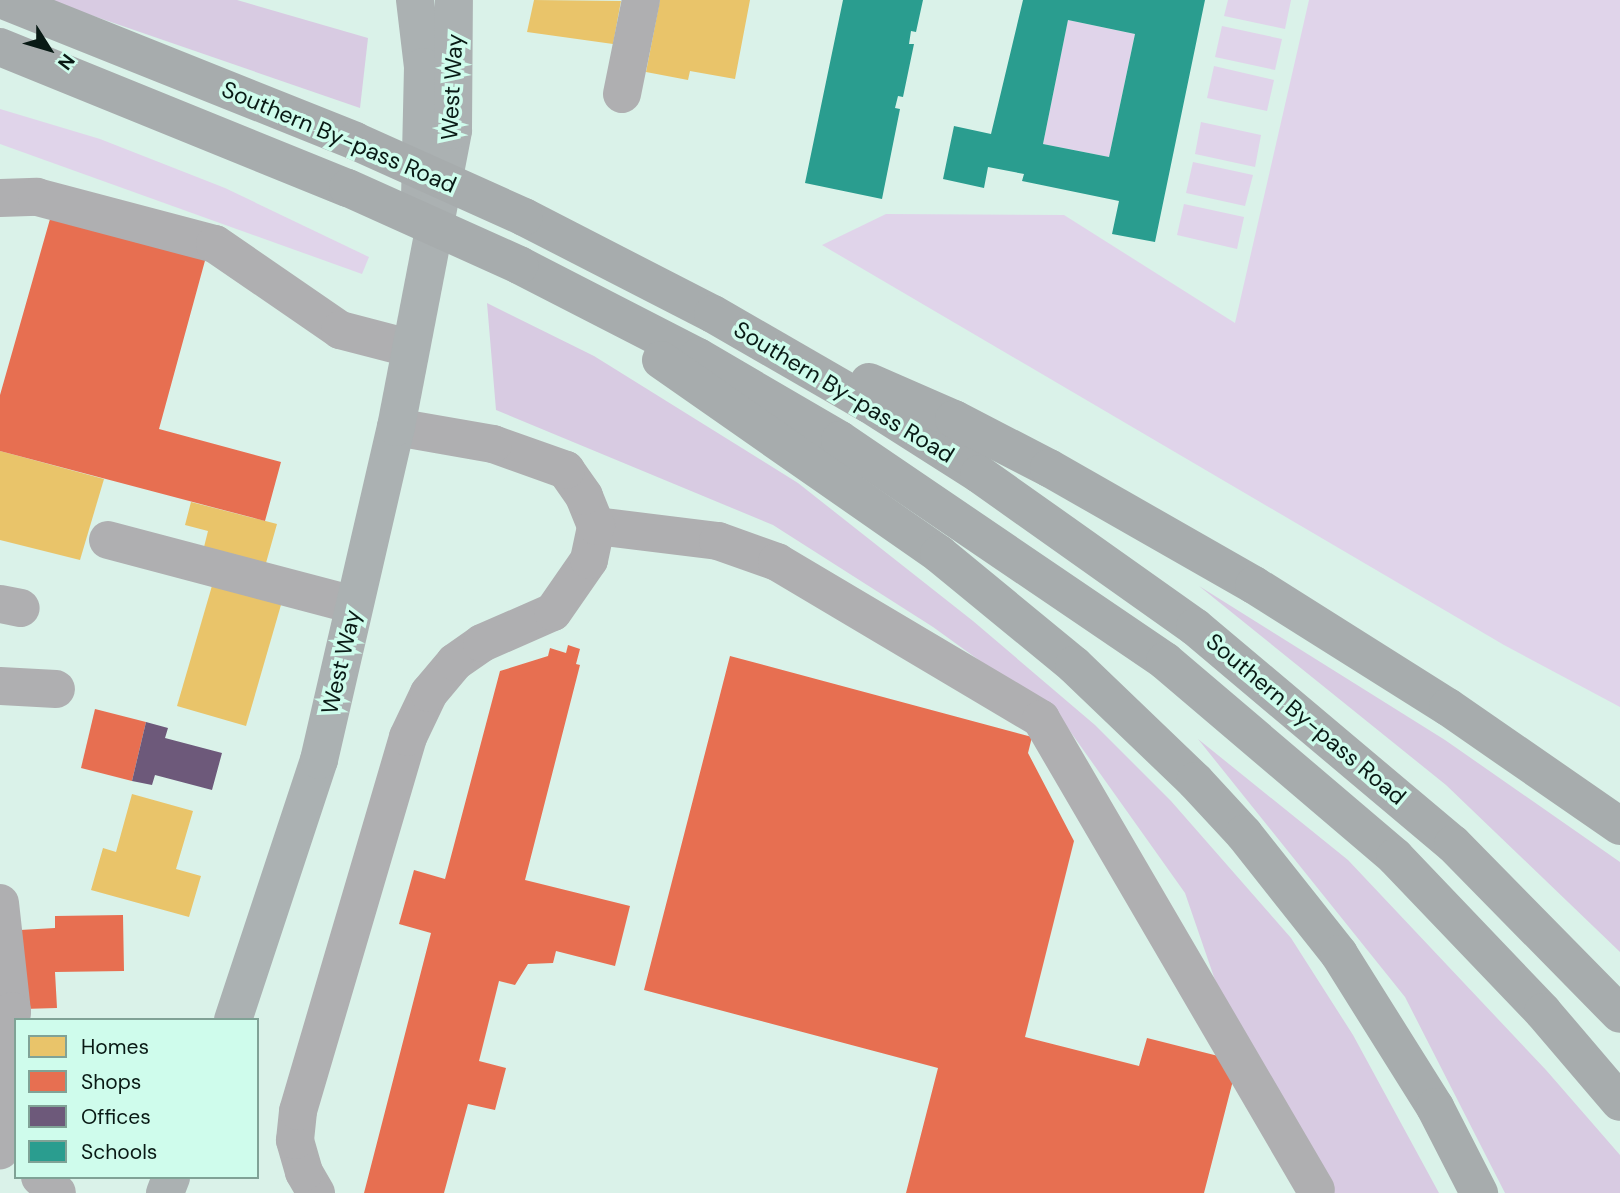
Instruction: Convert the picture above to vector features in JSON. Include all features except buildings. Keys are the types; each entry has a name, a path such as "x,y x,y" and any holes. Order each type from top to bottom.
{"highway":[{"name":"Southern By-pass Road","path":"3,0 355,141 524,217 713,314 979,474 1195,627 1372,772 1453,844 1620,1014"},
{"name":"Southern By-pass Road","path":"0,47 348,188 519,265 698,357 840,440 1165,661 1395,857 1543,1012 1620,1102"},
{"path":"563,286 739,418 816,465 939,554 1133,719 1244,834 1339,954 1435,1107 1479,1193"},
{"path":"713,314 954,419 1049,468 1342,639 1620,826"}],"main road":[{"name":"West Way","path":"415,0 423,67 418,296"},
{"name":"West Way","path":"234,1018 319,760 396,427 418,296 453,130 454,0"}],"street":[{"path":"448,0 454,0"},
{"path":"622,94 641,0"},
{"path":"0,198 37,197 215,244 340,330 409,348"},
{"path":"316,1193 304,1172 295,1140 298,1111 408,737 429,693 456,662 482,643 553,612 589,560 596,526 584,496 566,470 493,444 396,427"},
{"path":"596,526 718,541 777,562 1041,719 1316,1190"},
{"path":"108,540 354,605"},
{"path":"0,685 56,690"},
{"path":"0,903 12,1011 0,1150"},
{"path":"42,1179 57,1193"}],"shaded area":[{"path":"47,0 237,0 368,38 360,108"},
{"path":"1228,0 1291,0 1285,29 1224,16"},
{"path":"1309,0 1620,0 1620,707 1504,645 822,245 886,214 1064,215 1235,323"},
{"path":"1068,20 1135,34 1109,157 1043,144"},
{"path":"1222,26 1282,39 1275,70 1215,57"},
{"path":"1214,66 1274,80 1267,111 1207,98"},
{"path":"0,109 100,139 225,188 369,257 362,274 0,144"},
{"path":"1201,122 1261,135 1255,167 1195,154"},
{"path":"1193,162 1253,175 1245,206 1186,193"},
{"path":"1184,204 1244,217 1237,249 1177,235"},
{"path":"487,303 594,356 798,483 973,621 1095,725 1171,801 1291,938 1353,1035 1439,1193 1328,1193 1235,1038 1185,893 1062,720 933,627 773,525 496,410"},
{"path":"1199,586 1445,740 1620,862 1620,952 1446,785"},
{"path":"1198,739 1348,860 1546,1070 1620,1155 1620,1193 1505,1193 1405,997"}]}
